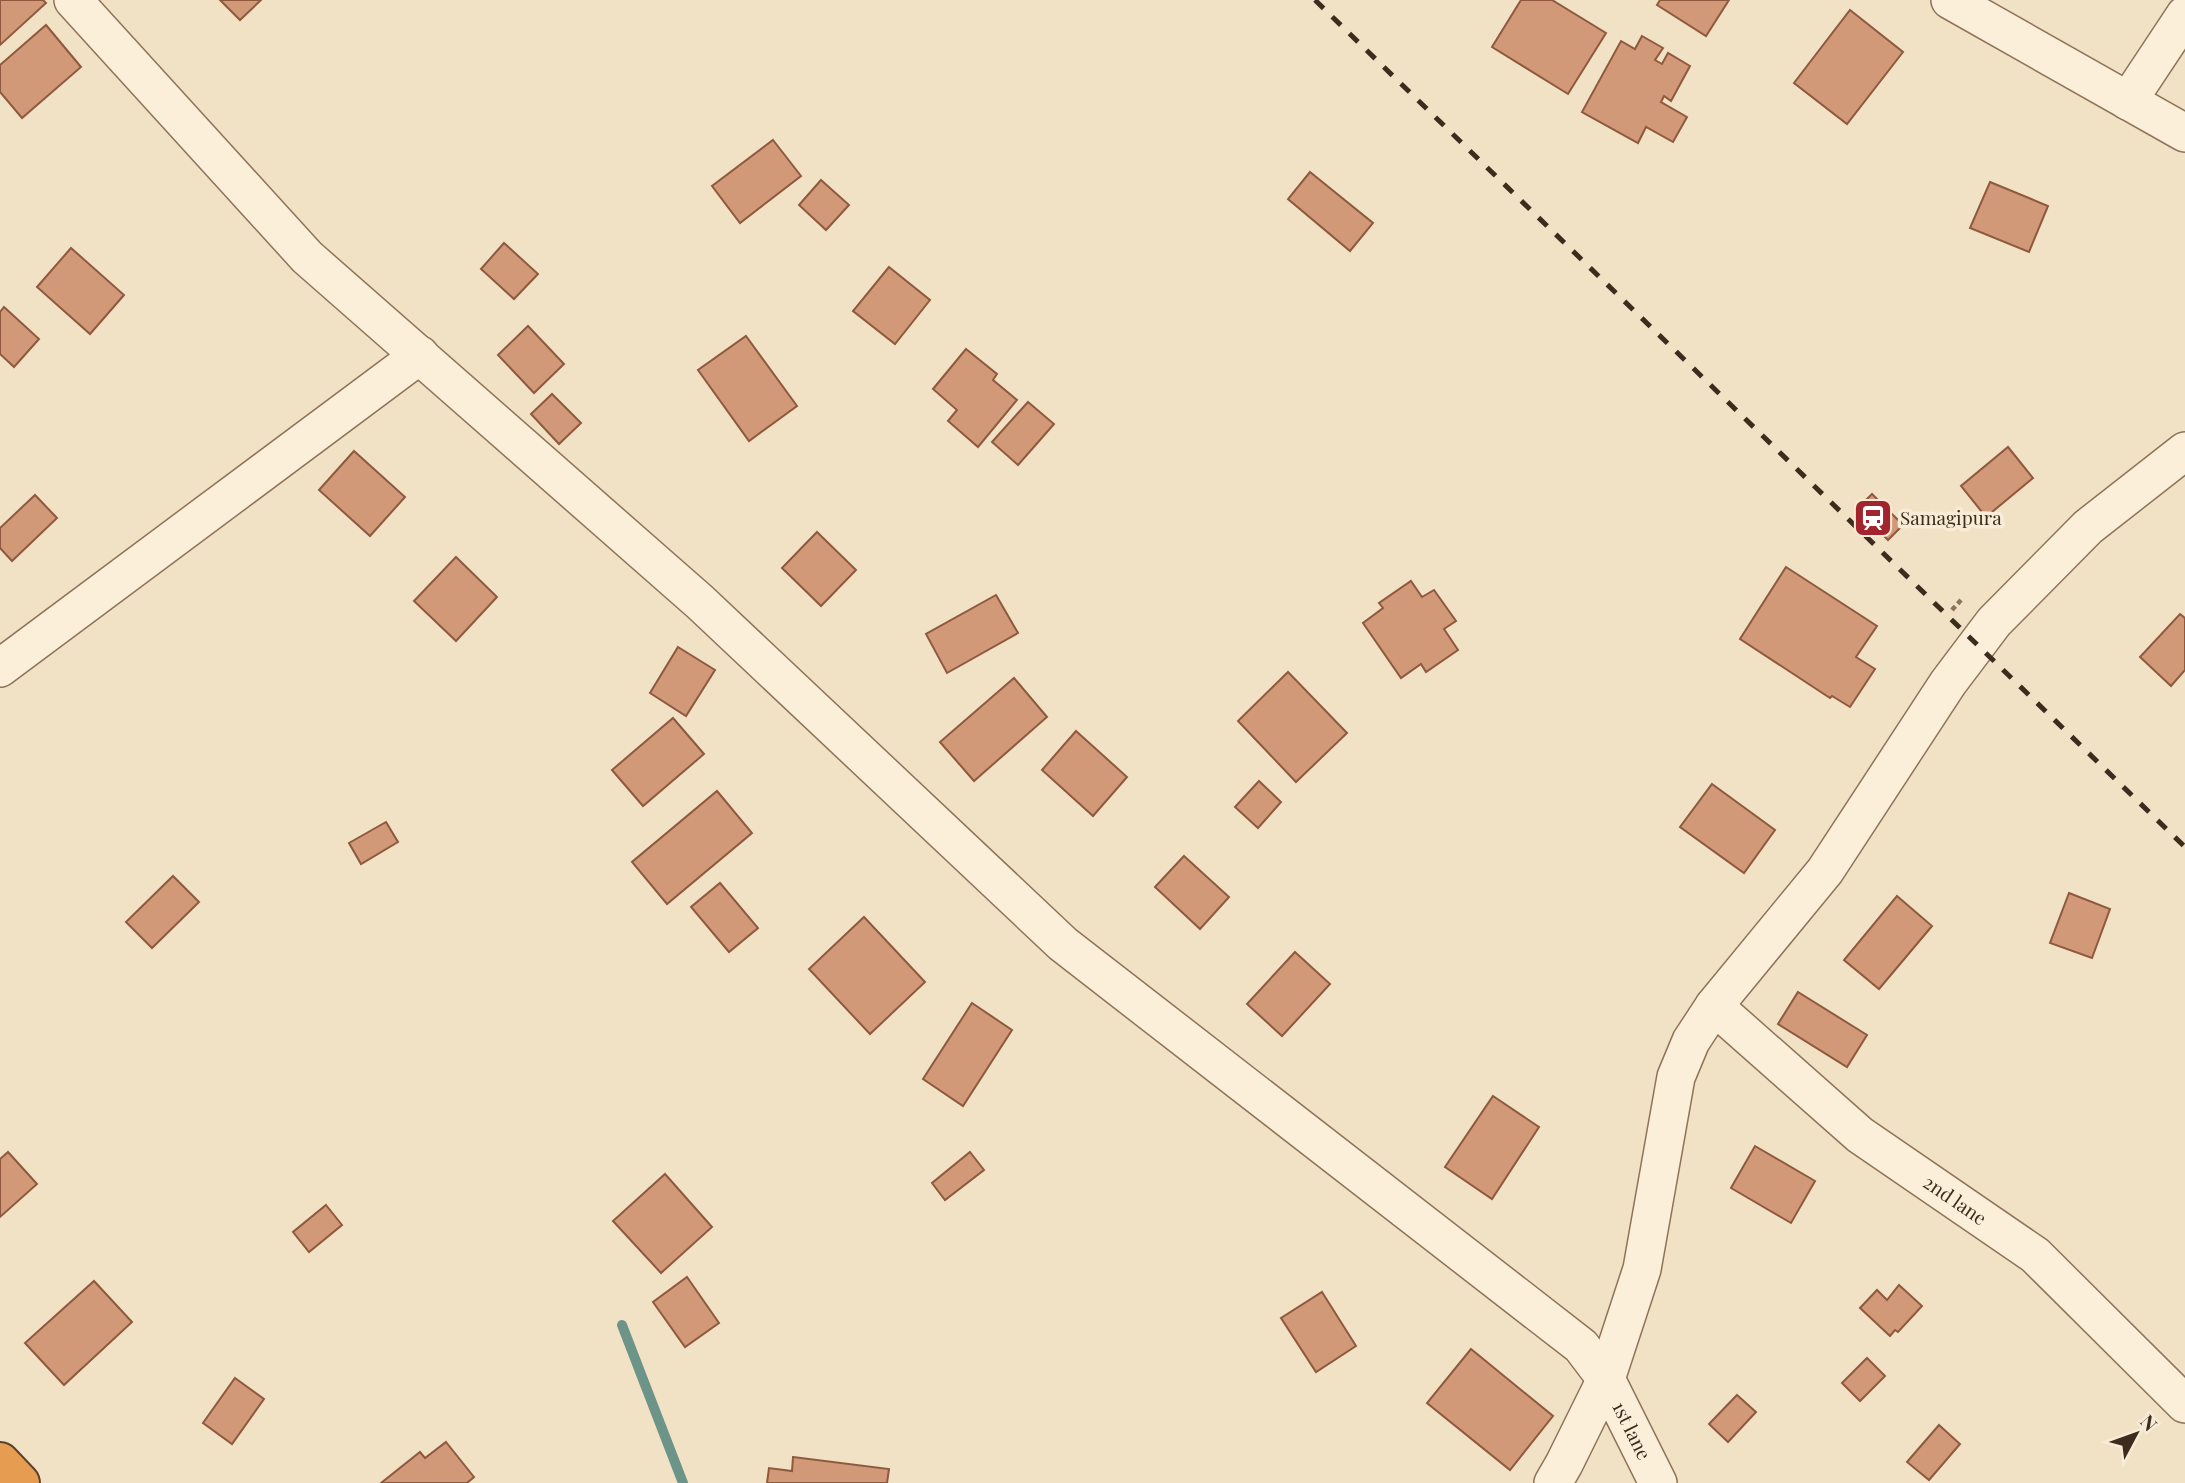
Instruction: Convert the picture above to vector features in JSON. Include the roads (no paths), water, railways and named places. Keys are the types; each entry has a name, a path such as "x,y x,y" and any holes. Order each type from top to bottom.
{"highway":[{"path":"0,1462 20,1483"}],"street":[{"name":"1st lane","path":"73,0 307,257 700,602 1062,944 1581,1346 1606,1379 1658,1483"},
{"path":"1950,0 2185,132"},
{"path":"2128,101 2185,15"},
{"path":"0,668 419,355"},
{"path":"1553,1483 1606,1379 1642,1269 1676,1077 1691,1041 1714,1006 1825,871 1948,682 1994,622 2088,527 2185,452"},
{"name":"2nd lane","path":"1714,1006 1860,1135 2035,1255 2185,1404"}],"waterway":[{"path":"622,1325 683,1483"}],"railway":[{"path":"1315,0 2185,847"}],"place":[{"name":"Samagipura","path":"1873,518"}]}
